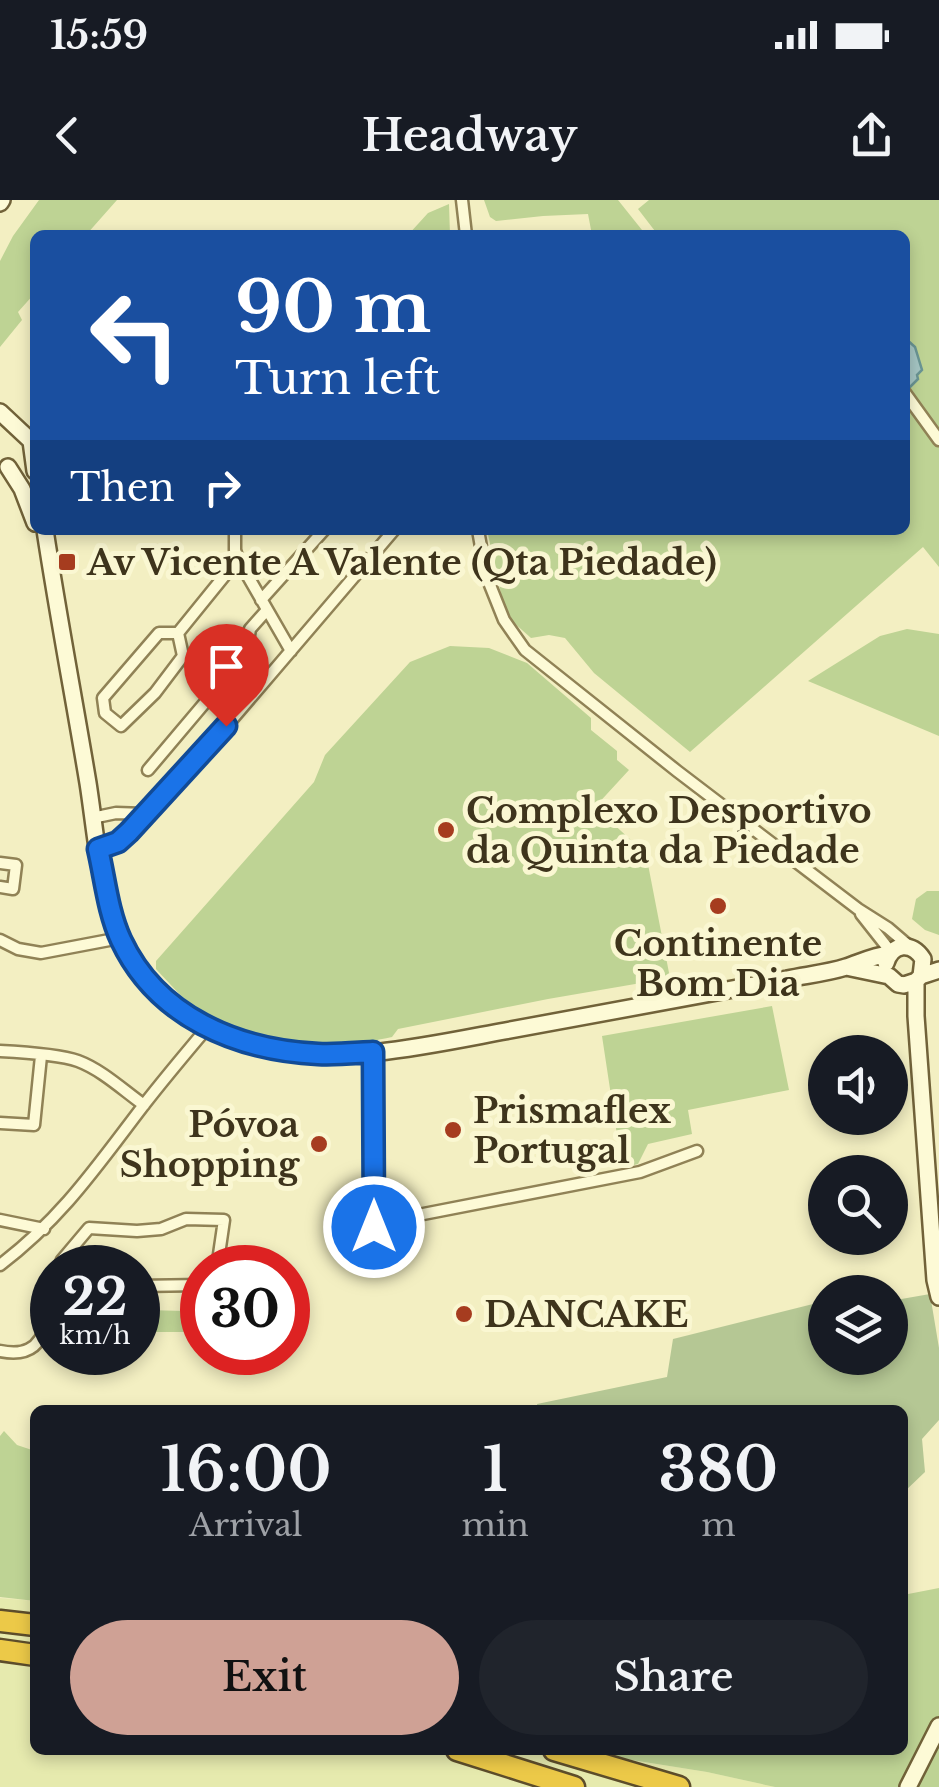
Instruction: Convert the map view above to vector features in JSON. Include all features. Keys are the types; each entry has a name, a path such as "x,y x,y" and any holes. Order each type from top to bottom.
{"highway":[{"path":"0,1621 30,1624"},
{"path":"0,1650 30,1654"},
{"path":"473,1755 574,1787"},
{"path":"571,1755 679,1787"}],"street":[{"path":"462,200 465,230"},
{"path":"910,400 939,440"},
{"path":"0,412 30,439"},
{"path":"0,434 18,430"},
{"path":"2,464 20,466 30,457"},
{"path":"2,464 22,489 30,507"},
{"path":"41,535 52,576 98,849 120,938 155,990 207,1028 240,1042 274,1050 322,1055 373,1052 454,1041 845,967 899,947 939,954"},
{"path":"235,535 238,559 290,651"},
{"path":"148,770 246,654 250,630 264,605 320,535"},
{"path":"98,849 118,842 205,751 390,535"},
{"path":"479,535 486,575 504,620 525,650 677,772 888,928 913,948 924,965 918,978 916,1016 939,1297"},
{"path":"178,633 238,559"},
{"path":"159,633 178,633 184,656 120,726 104,712 103,698 159,633"},
{"path":"92,818 116,813 145,814"},
{"path":"0,863 16,864 14,889 0,887"},
{"path":"858,909 890,953"},
{"path":"0,940 41,954 120,938"},
{"path":"890,953 885,965 916,1016"},
{"path":"845,967 910,984 939,970"},
{"path":"0,1265 44,1229 88,1180 207,1028"},
{"path":"0,1051 78,1061 144,1105"},
{"path":"373,1052 374,1227 640,1172 696,1151"},
{"path":"0,1123 34,1125 41,1056"},
{"path":"75,1245 89,1228 161,1229 186,1219 224,1220 220,1245"},
{"path":"0,1220 44,1229"},
{"path":"0,1351 16,1354 30,1349"},
{"path":"908,1787 939,1726"}],"green space":[{"path":"39,200 117,200 90,230 30,230 30,299 18,312 22,320 0,347 0,261"},
{"path":"484,200 618,200 642,230 591,230 588,214 496,221 490,217"},
{"path":"649,200 939,200 939,567 923,547 690,752 594,673 565,638 531,638 513,622 503,603 488,535 910,535 910,230 654,230 638,209"},
{"path":"449,204 450,230 413,230 428,213"},
{"path":"907,629 939,634 939,736 808,681 880,636"},
{"name":"Complexo Desportivo da Quinta da Piedade","path":"450,646 489,648 527,663 591,718 591,730 617,751 617,760 629,770 595,807 646,854 670,978 398,1029 392,1037 357,1043 274,1038 237,1030 207,1017 156,969 156,961 314,782 325,755 410,662"},
{"path":"927,891 939,891 939,935 912,919 916,899"},
{"path":"772,1006 789,1090 688,1110 692,1134 648,1144 638,1164 622,1168 602,1036"},
{"path":"930,1294 939,1348 939,1420 922,1439 925,1472 908,1488 908,1405 537,1405 667,1377 673,1339 808,1305 808,1375 908,1375 908,1298"},
{"path":"160,1310 180,1311 180,1332 160,1332"},
{"path":"4,1431 17,1445 30,1449 30,1600 0,1597 0,1436"},
{"path":"939,1588 939,1787 775,1787 612,1755 908,1755 908,1594"},
{"path":"0,1598 30,1601 30,1755 612,1755 775,1787 0,1787"}],"water":[{"path":"910,342 922,370 910,387"}],"place":[{"name":"Av Vicente A Valente (Qta Piedade)","path":"67,562"},
{"name":"Complexo Desportivo da Quinta da Piedade","path":"446,830"},
{"name":"Continente Bom Dia","path":"718,906"},
{"name":"Prismaflex Portugal","path":"453,1130"},
{"name":"Póvoa Shopping","path":"319,1144"},
{"name":"DANCAKE","path":"464,1314"}],"route":[{"path":"226,726 129,832 118,842 98,849 112,912 120,938 155,990 207,1028 240,1042 274,1050 322,1055 373,1052 374,1227"}]}
